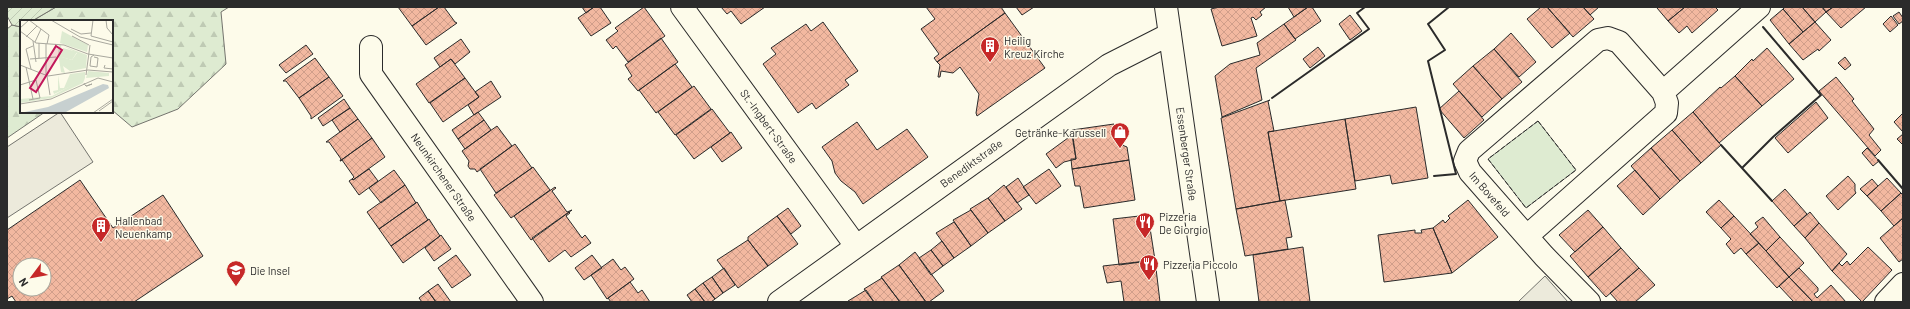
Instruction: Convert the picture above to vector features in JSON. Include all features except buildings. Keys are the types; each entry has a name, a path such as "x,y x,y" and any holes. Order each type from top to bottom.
{"street":[{"name":"St.-Ingbert-Straße","path":"682,7 856,246"},
{"name":"Essenberger Straße","path":"1166,7 1208,302"},
{"path":"1527,236 1666,113 1668,103 1663,92 1759,7"},
{"name":"Benediktstraße","path":"779,302 1109,65 1170,34"},
{"name":"Im Bovefeld","path":"1589,302 1470,172 1465,161 1469,151 1598,40 1608,38 1619,42 1663,92"},
{"name":"Neunkirchener Straße","path":"371,46 371,74 532,302"},
{"path":"1886,302 1903,284"}],"green space":[{"path":"7,7 56,7 34,20 20,20 20,27 12,25 7,16"},
{"path":"56,7 229,7 221,12 226,64 178,109 132,127 113,111 113,20 34,20"},
{"path":"12,25 20,27 20,113 44,113 7,138 7,29"},
{"path":"1538,121 1576,170 1526,208 1488,159"}],"shaded area":[{"path":"61,113 93,162 7,218 7,147"},
{"path":"1545,276 1568,302 1518,302"}],"fence":[{"path":"1538,121 1576,170 1526,208 1488,159 1538,121"}],"wall":[{"path":"1272,98 1369,29 1357,13 1365,7"},
{"path":"1434,176 1456,174 1428,61 1445,50 1428,24 1449,7"},
{"path":"1763,27 1820,94"},
{"path":"1721,145 1742,168 1773,137 1821,95"},
{"path":"1878,160 1903,189"},
{"path":"1742,168 1772,201"}],"place":[{"name":"Heilig Kreuz Kirche","path":"990,63"},
{"name":"Getränke-Karussell","path":"1120,149"},
{"name":"Pizzeria De Giorgio","path":"1145,239"},
{"name":"Hallenbad Neuenkamp","path":"101,243"},
{"name":"Pizzeria Piccolo","path":"1149,281"},
{"name":"Die Insel","path":"236,287"}]}
